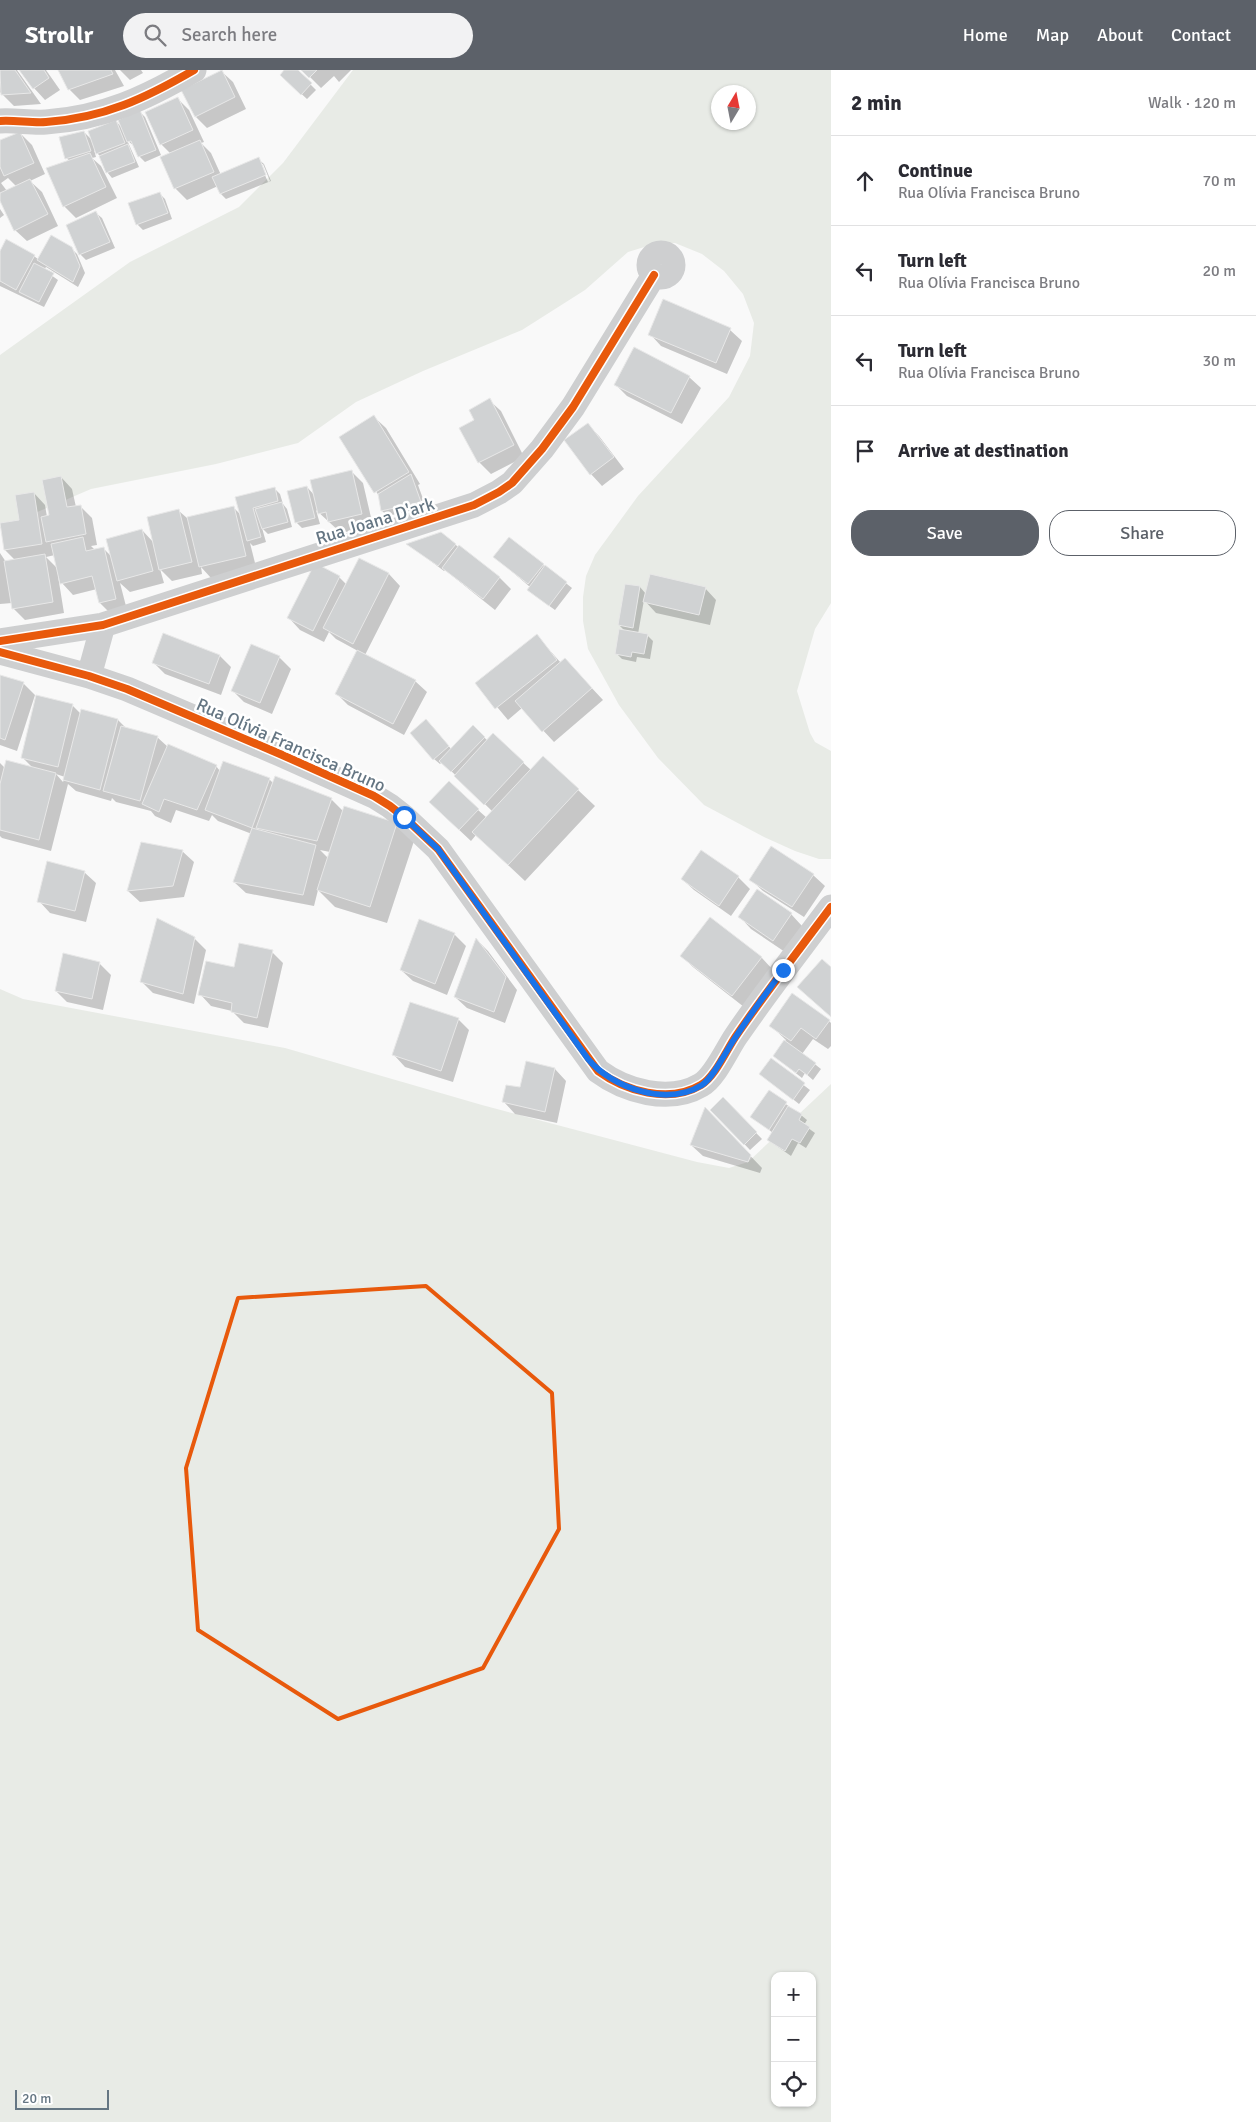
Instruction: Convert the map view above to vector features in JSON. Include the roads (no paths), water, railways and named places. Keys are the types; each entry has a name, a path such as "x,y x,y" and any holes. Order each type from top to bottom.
{"street":[{"path":"0,122 45,122 102,113 140,100 194,70"},
{"name":"Rua Joana D'ark","path":"0,641 103,625 459,510 487,499 512,483 573,407 654,275"},
{"path":"89,676 103,625"},
{"name":"Rua Olívia Francisca Bruno","path":"0,652 89,676 128,689 374,796 404,817 438,849 598,1071 621,1085 636,1090 649,1093 674,1093 703,1084 783,970 831,907"}]}
